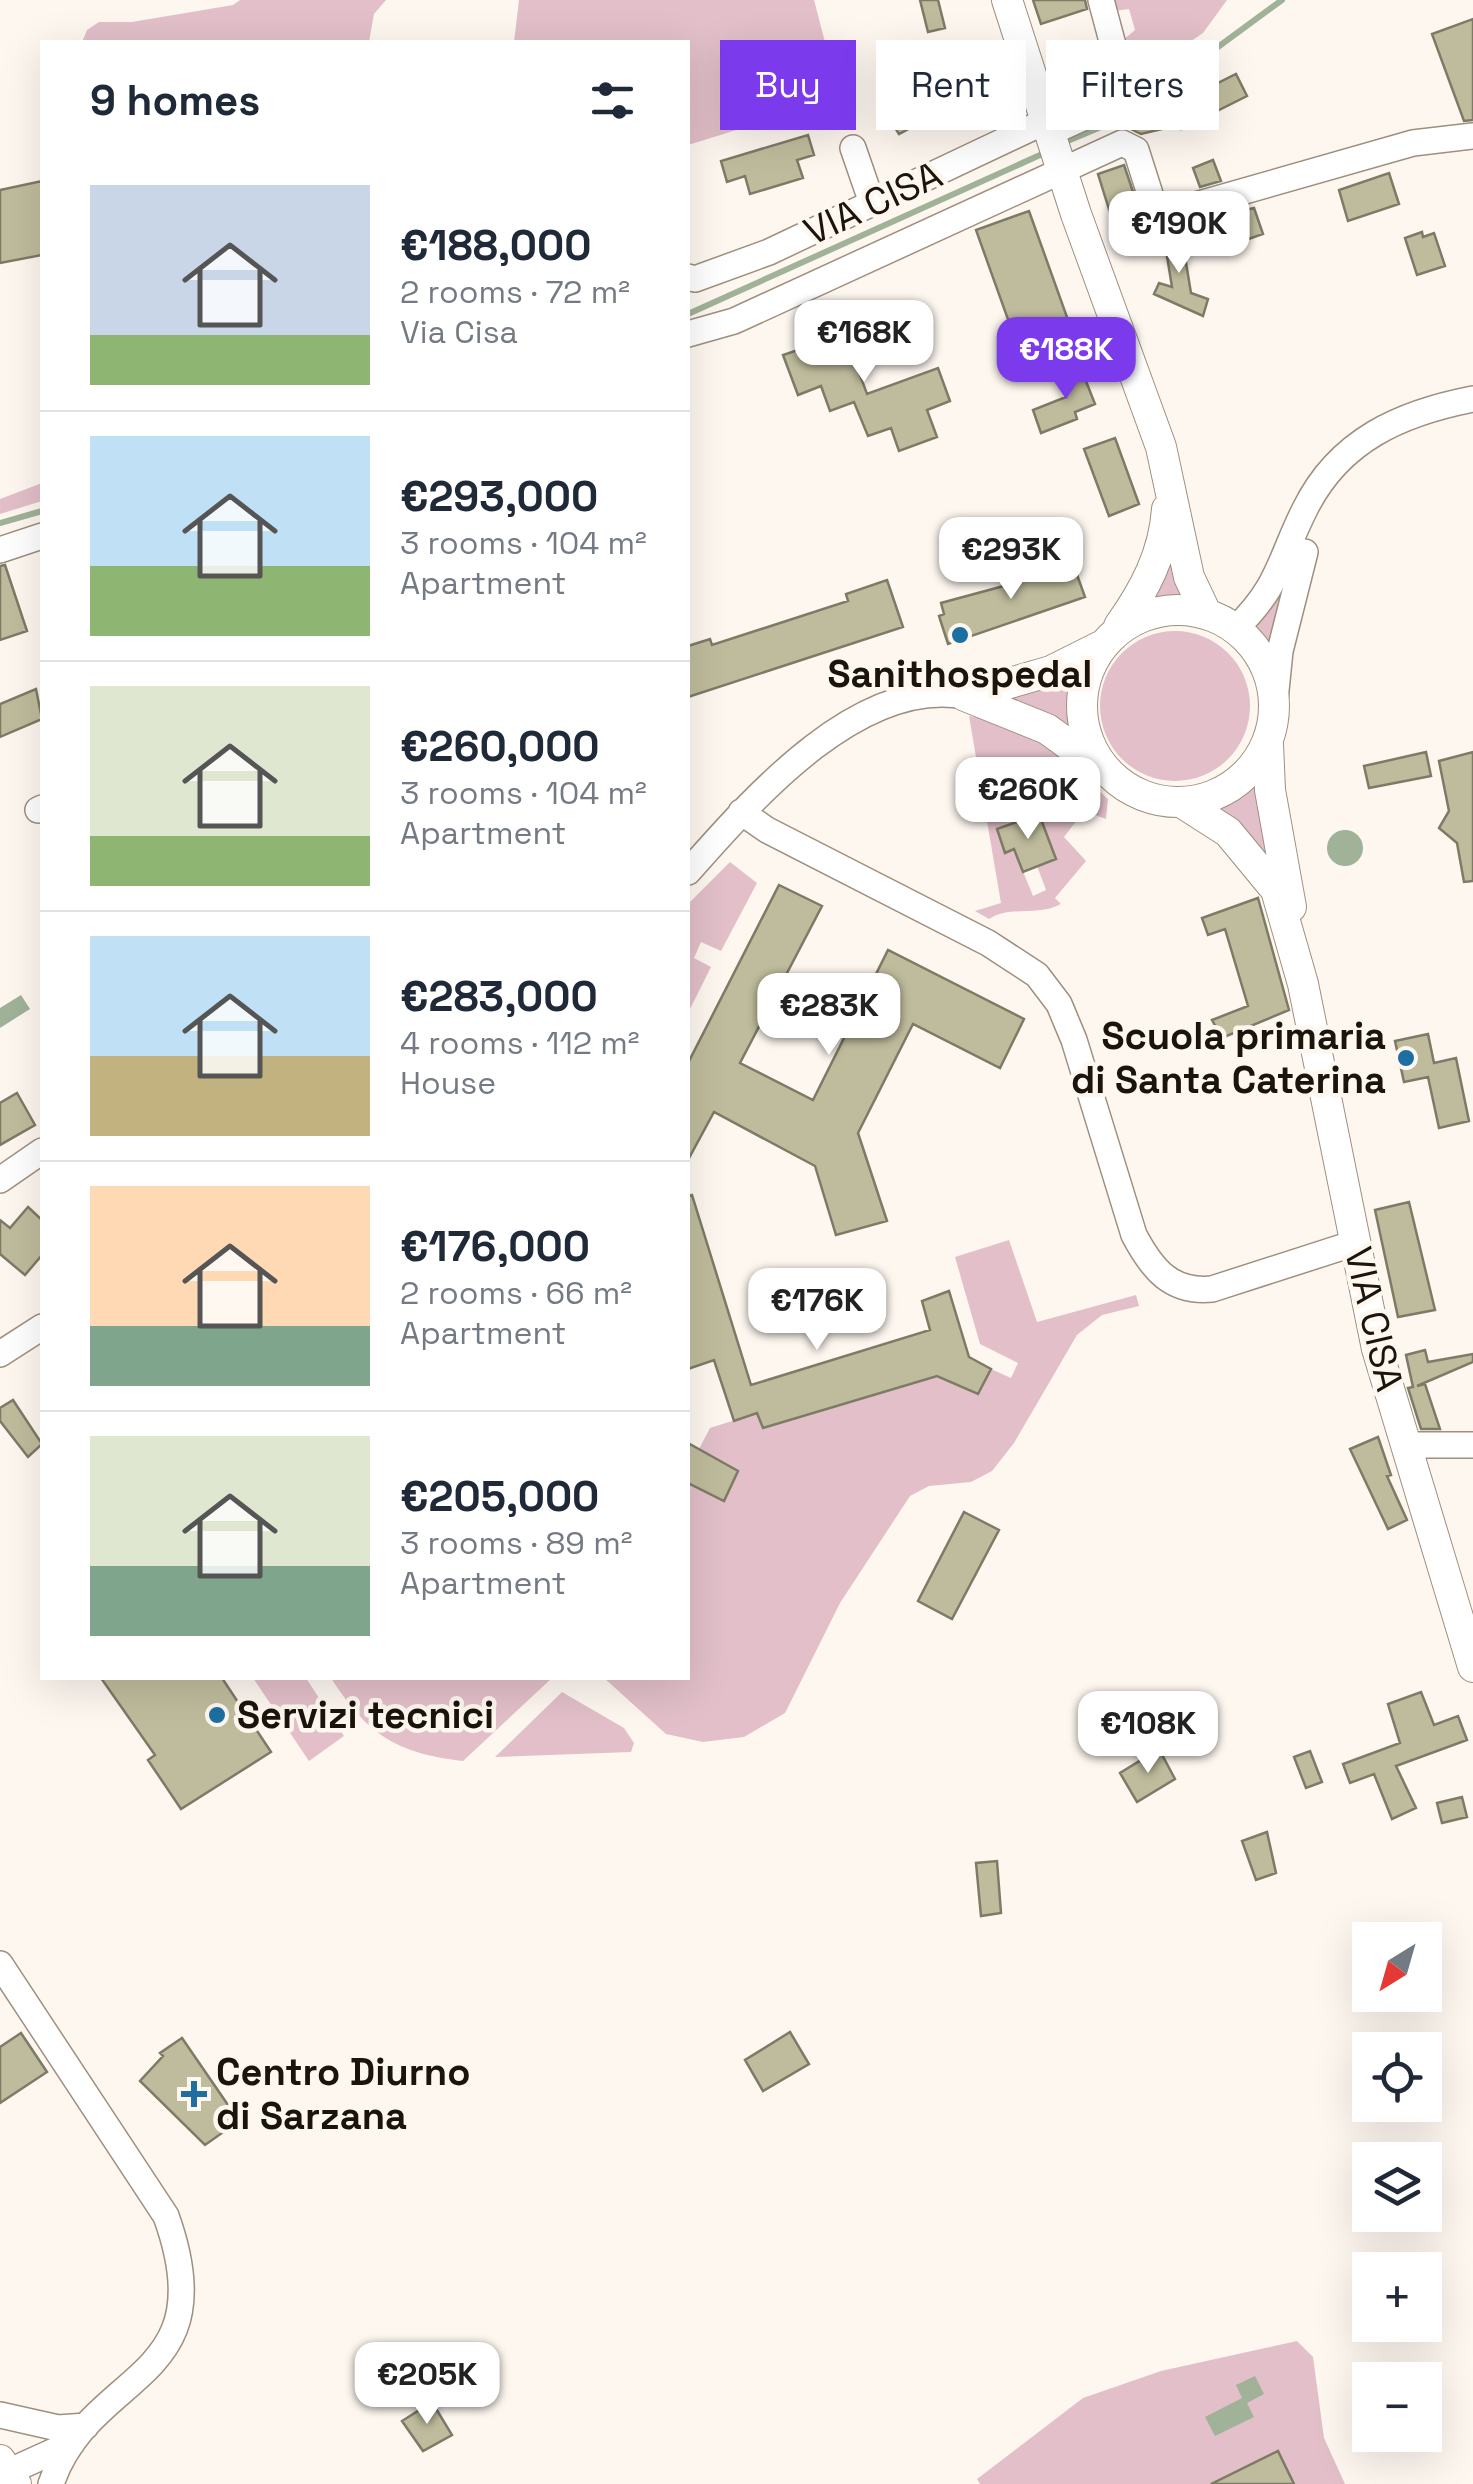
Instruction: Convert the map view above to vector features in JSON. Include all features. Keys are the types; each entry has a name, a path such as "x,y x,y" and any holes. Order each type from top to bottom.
{"street":[{"path":"1007,0 1046,114"},
{"name":"VIA CISA","path":"1101,0 1112,40"},
{"name":"VIA CISA","path":"691,278 768,252 1046,128"},
{"path":"1051,130 1076,214 1162,447 1188,577 1206,613"},
{"path":"690,333 734,320 1122,143 1136,150 1157,216 1413,143 1473,136"},
{"path":"853,148 872,204"},
{"path":"1236,628 1258,607 1282,570 1305,508 1344,452 1418,410 1473,399"},
{"path":"1116,780 1096,757 1083,716 1087,672 1136,601 1165,539 1162,447"},
{"path":"965,696 1047,730 1136,792 1181,802 1208,798 1233,786 1253,768 1268,744 1295,581 1324,480"},
{"path":"0,550 40,537"},
{"path":"690,870 741,812 796,760 856,722 911,695 965,696 1051,672 1150,612 1180,608 1206,613 1236,628 1256,648 1270,673 1275,700"},
{"name":"VIA CISA","path":"1268,744 1270,790 1298,964 1377,1349 1473,1667"},
{"name":"VIA CISA","path":"1181,802 1228,832 1276,890 1298,964"},
{"path":"741,812 766,830 988,943 1037,975 1058,1004 1074,1040 1134,1234 1148,1262 1170,1283 1192,1291 1212,1289 1356,1243"},
{"path":"0,1180 40,1152"},
{"path":"0,1354 40,1329"},
{"path":"1406,1445 1473,1446"},
{"path":"0,1964 166,2216 180,2255 181,2314 152,2368 72,2432 6,2470"},
{"path":"0,2416 72,2432"},
{"path":"51,2484 72,2432"}],"shaded area":[{"path":"240,0 386,0 374,14 369,40 83,40 87,30 99,22 132,22 233,5"},
{"path":"519,0 814,0 824,40 720,40 720,130 737,130 690,144 690,40 514,40"},
{"path":"1110,0 1227,0 1203,33 1193,40 1123,40 1135,30 1129,9 1114,11"},
{"path":"40,484 40,502 0,514 0,499"},
{"path":"1173,540 1183,598 1148,600"},
{"path":"1288,578 1271,654 1247,626"},
{"path":"1175,631 1204,637 1228,653 1244,677 1250,706 1244,735 1228,759 1204,775 1175,781 1146,775 1122,759 1106,735 1100,706 1106,677 1122,653 1146,637"},
{"path":"1074,674 1066,709 1072,737 987,696"},
{"path":"969,716 1030,736 1108,799 1106,819 1084,811 1064,837 1086,861 1055,898 1061,904 989,919 975,911 1001,903","holes":["1039,814 1056,858 1037,866 1046,890 1033,896 1014,849 1005,852 998,829"]},
{"path":"1261,769 1282,883 1216,808"},
{"path":"1345,830 1357,836 1363,848 1357,860 1345,866 1333,860 1327,848 1333,836"},
{"path":"730,862 757,883 721,951 701,942 694,958 711,967 690,1009 690,902"},
{"path":"21,995 30,1009 0,1028 0,1008"},
{"path":"1009,1240 1037,1322 1136,1295 1139,1306 1102,1315 1077,1335 1014,1443 992,1471 971,1482 929,1486 910,1496 840,1603 785,1713 744,1737 703,1742 666,1734 606,1680 690,1680 690,1484 724,1501 738,1471 699,1449 710,1428 757,1413 764,1428 937,1376 978,1394 991,1369 1011,1378 1018,1363 980,1344 955,1257"},
{"path":"254,1680 307,1680 344,1736 309,1761"},
{"path":"332,1680 550,1680 463,1761 419,1753 385,1738"},
{"path":"562,1692 624,1728 634,1743 631,1752 495,1757"},
{"path":"1297,2341 1313,2357 1324,2438 1345,2484 980,2484 977,2479 1083,2398 1161,2371"},
{"path":"1255,2376 1264,2394 1247,2403 1254,2417 1215,2436 1205,2417 1242,2398 1236,2385"}],"building":[{"path":"920,0 938,0 945,28 928,32"},
{"path":"1033,0 1085,0 1087,9 1041,24"},
{"path":"1473,19 1473,120 1464,121 1432,34"},
{"path":"1236,74 1247,96 1219,110 1219,82"},
{"path":"808,135 814,155 797,160 803,178 750,194 745,176 727,182 721,161"},
{"path":"1213,160 1221,181 1200,187 1193,168"},
{"path":"1124,165 1150,242 1122,251 1098,174"},
{"path":"1389,173 1399,204 1348,221 1339,190"},
{"path":"40,181 40,255 0,263 0,190"},
{"path":"1254,208 1263,234 1220,249 1210,218"},
{"path":"1029,211 1068,320 1015,339 976,230"},
{"path":"1180,226 1191,293 1208,299 1203,316 1154,294 1159,283 1172,287 1163,231"},
{"path":"1422,232 1423,237 1434,233 1445,266 1417,275 1405,238"},
{"path":"836,310 867,394 938,368 950,401 927,410 937,437 899,451 891,428 868,436 854,402 830,411 821,386 798,395 783,355 807,347 799,324"},
{"path":"1082,371 1095,404 1075,412 1077,419 1041,433 1033,410 1066,397 1056,372"},
{"path":"1115,438 1139,504 1109,516 1084,449"},
{"path":"1071,558 1085,597 948,644 939,616 944,614 941,603 1026,580 1024,575"},
{"path":"5,565 27,631 0,640 0,566"},
{"path":"887,580 903,627 690,696 690,645 710,639 712,645 848,601 846,594"},
{"path":"36,689 40,720 0,737 0,704"},
{"path":"1426,752 1431,776 1369,788 1364,766"},
{"path":"1473,752 1473,881 1464,882 1457,843 1439,828 1449,811 1439,761"},
{"path":"1039,814 1056,859 1023,872 1014,849 1005,853 997,829"},
{"path":"779,885 822,906 740,1063 813,1100 888,950 1024,1019 1000,1068 913,1024 858,1133 887,1221 836,1235 815,1166 714,1112 690,1156 690,1059"},
{"path":"1258,898 1289,1010 1222,1038 1212,1020 1248,1006 1225,929 1208,935 1202,918"},
{"name":"Scuola primaria di Santa Caterina","path":"1428,1034 1434,1063 1456,1058 1469,1121 1439,1128 1428,1077 1404,1082 1395,1041"},
{"path":"17,1093 35,1125 0,1145 0,1103"},
{"path":"690,1196 751,1385 930,1330 922,1301 949,1291 969,1357 991,1369 978,1394 937,1376 763,1428 757,1413 734,1421 714,1360 690,1368"},
{"path":"1409,1202 1435,1310 1398,1317 1375,1210"},
{"path":"28,1207 40,1218 40,1257 25,1275 0,1254 0,1220 10,1228"},
{"path":"1425,1350 1428,1362 1473,1354 1473,1362 1417,1386 1425,1384 1440,1429 1421,1429 1408,1388 1413,1387 1406,1355"},
{"path":"13,1400 40,1441 28,1457 0,1421 0,1408"},
{"path":"1378,1437 1391,1475 1387,1476 1407,1520 1388,1529 1350,1449"},
{"path":"690,1444 738,1471 724,1501 690,1484"},
{"path":"964,1512 999,1530 952,1619 918,1601"},
{"path":"102,1680 223,1680 271,1752 181,1809 148,1760 155,1755"},
{"path":"1421,1692 1434,1725 1458,1716 1467,1740 1396,1766 1416,1808 1392,1819 1374,1774 1350,1783 1343,1764 1400,1743 1388,1704"},
{"path":"1159,1749 1175,1779 1137,1802 1120,1773"},
{"path":"1310,1751 1322,1782 1306,1788 1294,1757"},
{"path":"1462,1797 1467,1817 1442,1823 1437,1803"},
{"path":"1267,1832 1276,1873 1256,1880 1242,1841"},
{"path":"997,1861 1001,1913 981,1916 976,1863"},
{"path":"790,2032 809,2064 763,2091 745,2060"},
{"path":"21,2033 47,2072 0,2103 0,2047"},
{"path":"182,2038 239,2121 205,2145 140,2081 163,2056 160,2053"},
{"path":"432,2402 452,2435 423,2451 402,2421"},
{"path":"1278,2451 1294,2484 1211,2484"}],"waterway":[{"path":"1070,140 1120,119 1282,0"},
{"path":"690,313 1040,155"},
{"path":"0,523 40,512"}],"place":[{"name":"Sanithospedal","path":"960,635"},
{"name":"Scuola primaria di Santa Caterina","path":"1406,1058"},
{"name":"Servizi tecnici","path":"217,1715"},
{"name":"Centro Diurno di Sarzana","path":"194,2094"}]}
